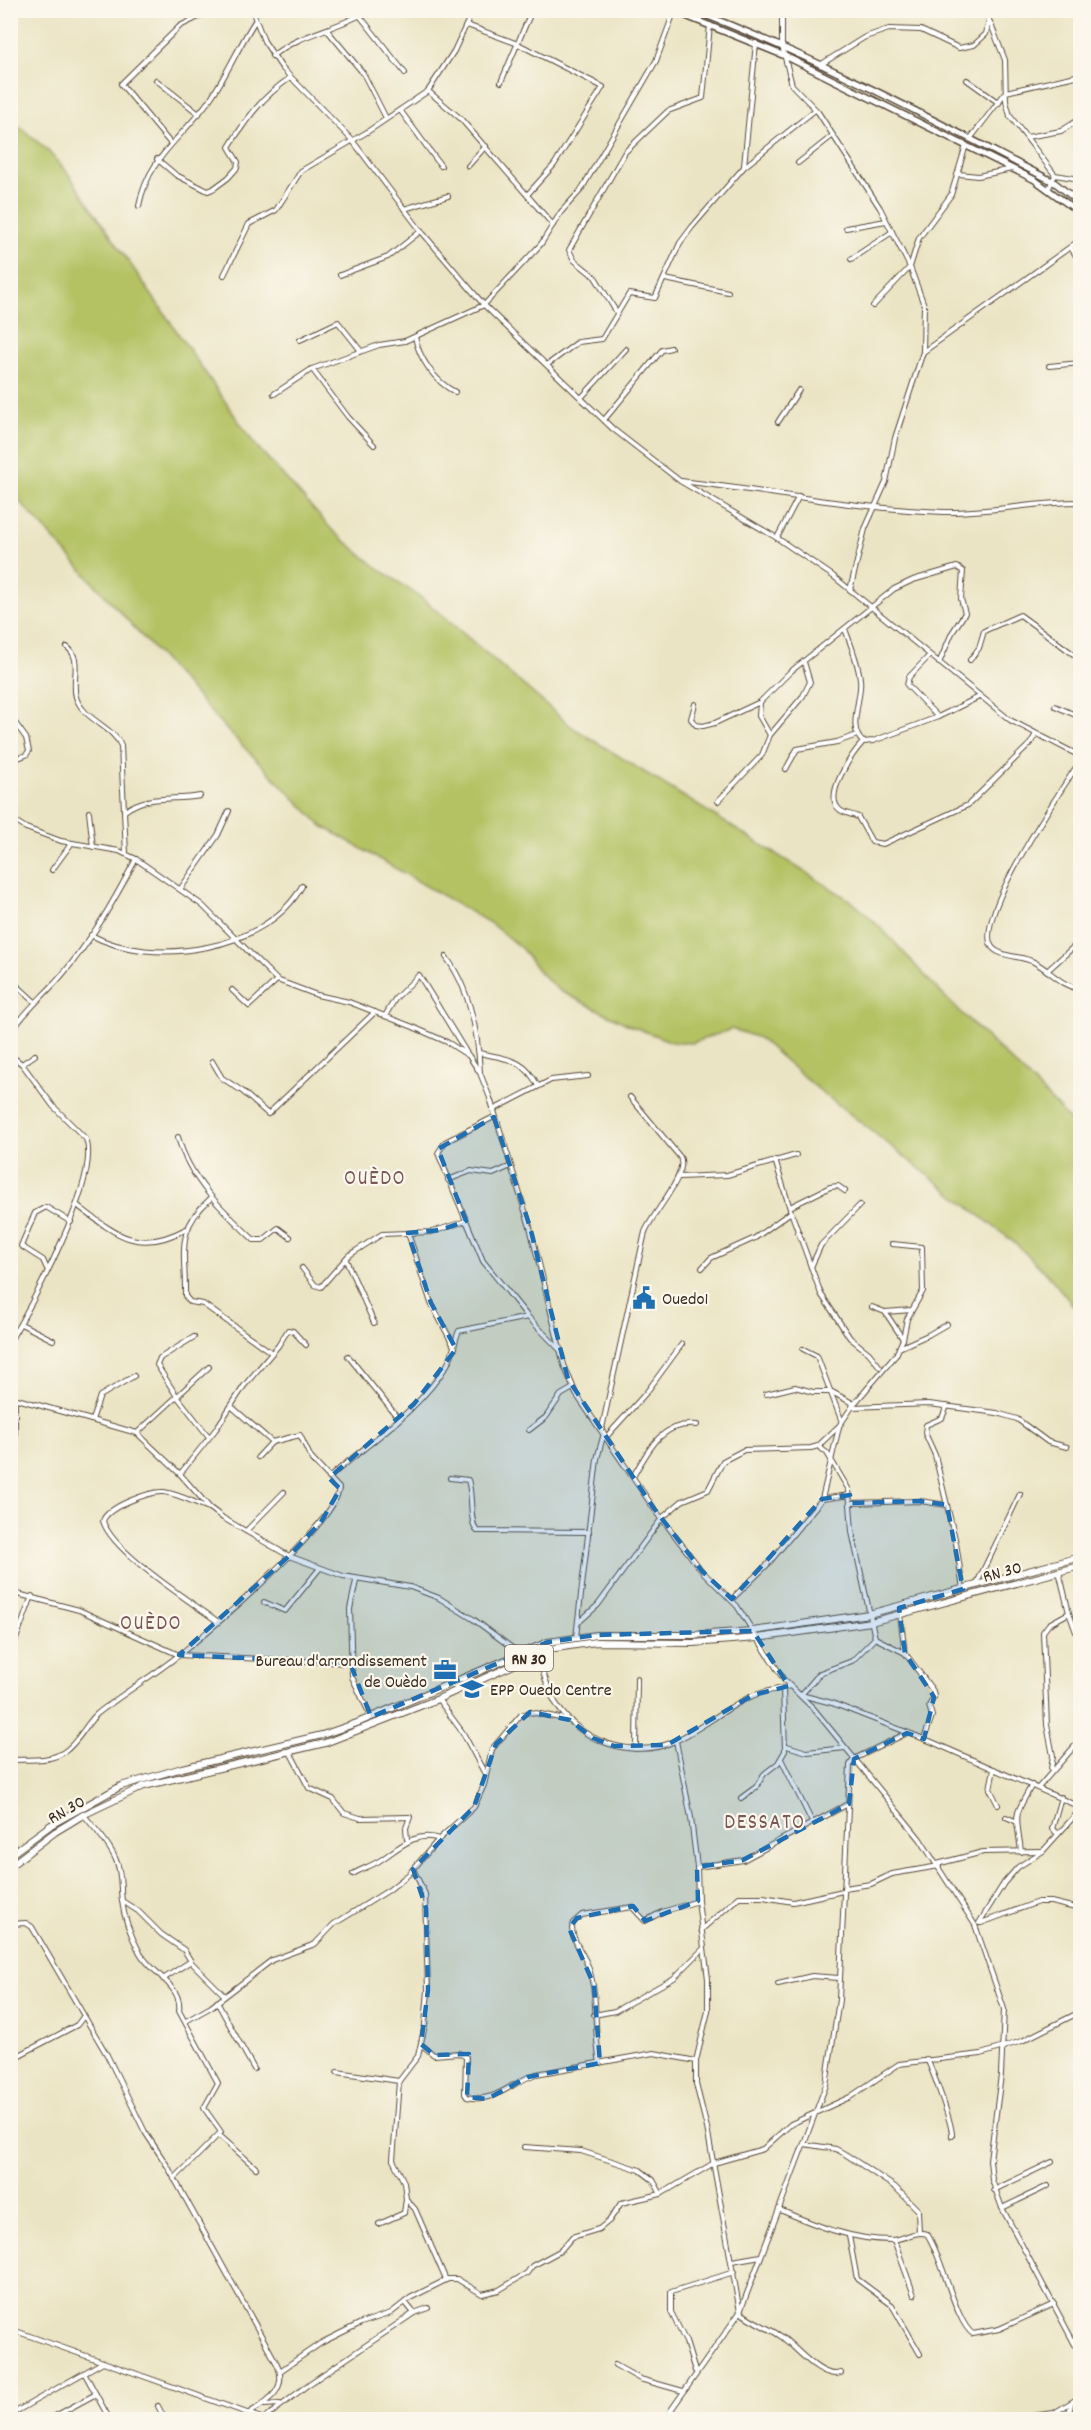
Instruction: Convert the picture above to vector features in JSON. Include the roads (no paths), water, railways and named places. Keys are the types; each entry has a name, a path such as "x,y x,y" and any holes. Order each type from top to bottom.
{"main road":[{"name":"RN 30","path":"10,1866 55,1832 83,1815 144,1786 290,1752 358,1731 438,1699 537,1654 575,1644 596,1642 693,1642 758,1638 870,1618 976,1585 1080,1557"},
{"name":"RN 30","path":"10,1855 79,1808 141,1779 322,1735 371,1717 548,1642 576,1637 753,1631 900,1615 1080,1566"}],"street":[{"path":"171,144 121,84 180,26 213,10"},
{"path":"252,10 272,56 290,78 352,140 421,231 484,304 604,420 653,462 680,481 777,538 850,590 1010,720 1080,759 1032,832 990,922 989,939 992,948 1029,959 1058,981 1080,989"},
{"path":"272,56 295,40 327,30 370,10"},
{"path":"224,274 249,224 276,210 301,171 428,91 438,79 467,26 473,10"},
{"path":"501,82 532,10"},
{"path":"692,10 782,46 970,139 1054,182 1080,202"},
{"path":"782,10 782,46 792,85 815,110 886,221 910,267 924,305 922,352 877,505 865,529 850,590"},
{"path":"819,65 846,52 865,37 889,29 921,30 953,46 964,48 974,45 986,34 991,10"},
{"path":"274,394 312,369 361,351 415,337 484,304 541,244 581,190 656,61 672,11 710,24 785,56 966,145 1049,188 1080,213"},
{"path":"360,16 405,73"},
{"path":"139,206 142,186 157,159 199,114 221,82 255,20"},
{"path":"990,22 1005,60 1006,92 1010,116 1054,175 1054,182 1049,188"},
{"path":"617,313 595,277 574,260 569,250 625,152 668,111 703,98 710,24"},
{"path":"467,26 518,44 604,88 581,118 554,165 527,195"},
{"path":"327,30 363,73 386,118"},
{"path":"744,167 756,43"},
{"path":"970,139 1006,92 1080,75"},
{"path":"157,159 177,175 208,191 213,189 228,178 238,165 229,147 240,129 267,95 290,78"},
{"path":"156,80 199,114"},
{"path":"967,80 999,103"},
{"path":"428,91 460,118 553,225"},
{"path":"400,110 441,166"},
{"path":"547,365 578,342 602,339 631,292 655,298 687,233 744,167 815,110"},
{"path":"1027,137 1060,131 1080,118"},
{"path":"798,163 832,136"},
{"path":"873,306 910,267 920,238 951,195 966,145"},
{"path":"468,166 486,146"},
{"path":"959,174 978,176 1013,169"},
{"path":"1054,175 1080,179"},
{"path":"404,209 448,196"},
{"path":"846,228 886,221"},
{"path":"340,275 388,257 421,231"},
{"path":"851,259 892,232"},
{"path":"922,352 1080,240"},
{"path":"1071,248 1080,262"},
{"path":"665,279 728,292"},
{"path":"300,340 338,322 361,351"},
{"path":"415,337 420,356 446,387 455,392"},
{"path":"604,420 662,350 671,348"},
{"path":"581,398 626,349"},
{"path":"1049,366 1080,363"},
{"path":"312,369 348,417 375,445"},
{"path":"778,422 799,390"},
{"path":"680,481 946,512 1039,502 1080,502"},
{"path":"777,538 799,496"},
{"path":"695,704 691,719 703,726 747,709 760,702 870,605 913,580 957,567 963,571 961,599 965,613 952,633 939,663"},
{"path":"970,660 979,648 984,631 1020,615 1080,659"},
{"path":"845,629 861,683 856,717 857,735 863,742"},
{"path":"67,647 75,660 77,698 89,715 114,734 121,746 126,854"},
{"path":"929,656 909,677 907,685 938,717"},
{"path":"718,801 762,754 770,735 808,687 809,674 804,662"},
{"path":"979,697 938,717 873,741 863,742 845,766 837,786 836,803 841,811 858,817 872,842 883,844 968,805 1030,744 1036,734"},
{"path":"759,716 760,702"},
{"path":"1055,706 1080,717"},
{"path":"747,709 759,716 770,735"},
{"path":"10,761 26,755 29,751 26,738 13,720"},
{"path":"786,769 797,749 837,742 857,735"},
{"path":"125,811 142,800 200,796"},
{"path":"89,812 93,847"},
{"path":"181,888 218,835 229,812"},
{"path":"10,818 26,828 71,844 126,854 136,859 181,888 236,937 277,980 298,990 375,1012 447,1042 469,1056"},
{"path":"52,870 71,844"},
{"path":"10,1034 35,1002 63,974 107,915 136,859"},
{"path":"91,935 118,947 166,954 236,937 276,918 291,903 302,886"},
{"path":"1047,971 1080,941"},
{"path":"446,957 464,988 479,1053 480,1073"},
{"path":"384,1016 395,999 418,975 480,1073 532,1236 561,1351 573,1388 662,1518 702,1571 732,1599 775,1668 845,1748 938,1865 977,1924 1004,2009 1003,2048 990,2160 994,2190 1080,2354"},
{"path":"10,979 35,1002"},
{"path":"232,990 249,1006 277,980"},
{"path":"212,1061 222,1078 242,1090 261,1110 268,1114 375,1012"},
{"path":"10,1021 15,1026"},
{"path":"479,1053 518,1062 531,1073 538,1086"},
{"path":"10,1055 22,1064 53,1106 86,1139 88,1145 86,1174 71,1221 21,1324 10,1341"},
{"path":"22,1064 35,1055"},
{"path":"493,1110 551,1080 588,1076"},
{"path":"576,1637 597,1460 645,1232 657,1209 679,1177 682,1161 630,1097"},
{"path":"494,1116 444,1142 438,1149 448,1180 483,1261 528,1317 561,1351"},
{"path":"178,1137 182,1151 210,1199 254,1240 262,1240 278,1228 290,1237"},
{"path":"679,1177 727,1176 796,1155"},
{"path":"775,1160 790,1210 821,1294 850,1338 869,1353 880,1367"},
{"path":"448,1180 471,1171 493,1174 511,1166"},
{"path":"702,1268 711,1258 755,1238 790,1210 830,1187 838,1186 845,1191"},
{"path":"77,1205 107,1227 141,1241 153,1243 164,1240 186,1228 210,1199"},
{"path":"811,1267 821,1245 860,1204"},
{"path":"47,1269 43,1260 21,1246 34,1213 46,1207 71,1221"},
{"path":"302,1268 315,1285 321,1287 346,1259 382,1234 441,1230 466,1221"},
{"path":"186,1228 183,1242 186,1300 203,1304 272,1353"},
{"path":"408,1233 431,1303 455,1348"},
{"path":"579,1622 598,1605 662,1518 682,1502 708,1490 718,1467 734,1454 754,1449 802,1451 818,1446 841,1424 899,1348 903,1340 907,1318 923,1291 923,1250 918,1246 892,1244"},
{"path":"346,1259 374,1323"},
{"path":"872,1307 885,1312 912,1310"},
{"path":"885,1312 903,1340"},
{"path":"329,1478 399,1419 443,1370 455,1348 459,1331 528,1317"},
{"path":"21,1324 53,1340"},
{"path":"899,1348 947,1324"},
{"path":"180,1474 244,1386 290,1329 306,1345"},
{"path":"194,1337 157,1362 176,1395 209,1437"},
{"path":"604,1432 645,1393 682,1344"},
{"path":"732,1599 768,1564 822,1499 841,1424 832,1392 817,1356 803,1349"},
{"path":"348,1356 399,1419"},
{"path":"880,1367 887,1366"},
{"path":"136,1433 209,1367"},
{"path":"877,1378 880,1367"},
{"path":"92,1420 100,1396 134,1376"},
{"path":"766,1394 795,1387 813,1392 832,1392 853,1406 918,1404 997,1413 1017,1419 1048,1442 1066,1448"},
{"path":"529,1430 546,1417 561,1395 573,1388"},
{"path":"10,1454 15,1446 13,1398 136,1433 180,1474 210,1508"},
{"path":"231,1406 272,1442"},
{"path":"947,1406 942,1418 929,1423 924,1429 935,1455 963,1589"},
{"path":"633,1475 659,1435 688,1424 697,1425"},
{"path":"10,1760 52,1757 67,1751 97,1715 179,1655 289,1556 321,1522 335,1500 339,1488 311,1458 300,1435 272,1442 258,1457"},
{"path":"818,1446 827,1453 847,1484 850,1495 852,1532 875,1638 905,1653 918,1667 934,1696 929,1706 932,1716 924,1739"},
{"path":"450,1478 468,1480 474,1511 473,1525 477,1532 589,1532"},
{"path":"217,1621 135,1560 108,1531 103,1521 104,1517 120,1505 163,1492 210,1508 289,1556 356,1581 410,1587 439,1598 473,1618 519,1653"},
{"path":"246,1531 284,1492"},
{"path":"976,1585 1020,1494"},
{"path":"822,1499 850,1495"},
{"path":"850,1503 920,1501 947,1505"},
{"path":"264,1602 285,1611 321,1568"},
{"path":"1059,1571 1069,1613 1080,1643"},
{"path":"356,1581 350,1609 350,1663 352,1677 371,1717"},
{"path":"10,1592 80,1610 179,1655 350,1663"},
{"path":"10,1655 32,1596"},
{"path":"1051,1769 1053,1756 1047,1725 1043,1632 1048,1624 1069,1613"},
{"path":"900,1615 905,1653"},
{"path":"801,1695 820,1673 852,1661 875,1638"},
{"path":"537,1654 553,1698 570,1720 593,1738 614,1746 636,1749 676,1741 753,1695 790,1686"},
{"path":"636,1749 637,1678"},
{"path":"741,1798 756,1787 767,1770 781,1759 787,1746 783,1688"},
{"path":"801,1695 832,1703 924,1739 1061,1797 1080,1808 1043,1851 1018,1867 1004,1883 977,1924"},
{"path":"438,1699 463,1733 486,1775"},
{"path":"186,2021 217,2002 272,1959 315,1944 333,1923 389,1890 413,1869 439,1839 474,1807 480,1796 492,1749 525,1713 570,1720"},
{"path":"664,2420 740,2312 826,2085 836,2035 850,1765 854,1759 907,1733"},
{"path":"1038,1788 1051,1769 1069,1754 1080,1740"},
{"path":"676,1741 691,1818 701,1930 708,1979 708,2011 696,2061 696,2084 714,2163 740,2312"},
{"path":"787,1746 807,1752 845,1748"},
{"path":"290,1752 309,1788 333,1798 344,1813 360,1818 410,1817 406,1828 407,1839"},
{"path":"781,1759 812,1822"},
{"path":"994,1768 990,1789 998,1805"},
{"path":"1021,1852 1015,1821 1019,1805 1032,1785"},
{"path":"1059,1834 1052,1829 1061,1797"},
{"path":"697,1867 743,1860 849,1804"},
{"path":"83,1815 110,1848 117,1861 122,1901 140,1952 176,1992 181,2002 179,2012 216,2077 217,2088 204,2108 219,2127 219,2135 174,2179"},
{"path":"1006,1817 1015,1821"},
{"path":"353,1874 379,1861 407,1839 432,1836 439,1839"},
{"path":"701,1930 739,1898 763,1897 793,1902 871,1884 892,1874 938,1865 983,1852 1043,1851"},
{"path":"379,2224 404,2213 406,2199 404,2182 393,2160 399,2081 416,2061 421,2044 428,1990 426,1908 422,1887 413,1869"},
{"path":"122,1901 133,1907 161,1934 182,1947 190,1961 224,1995"},
{"path":"600,2063 594,2015 594,1985 571,1930 577,1918 632,1906 645,1921 662,1912 698,1901"},
{"path":"977,1924 1038,1902 1051,1902 1080,1909"},
{"path":"10,1924 26,1923 32,1927 107,2055 145,2132 174,2179 280,2371"},
{"path":"594,2015 615,2012 674,1977 704,1948"},
{"path":"163,1979 190,1961"},
{"path":"778,1984 812,1976 840,1978"},
{"path":"217,2002 254,2069"},
{"path":"249,2413 264,2405 274,2394 280,2371 321,2343 361,2323 391,2313 405,2302 446,2280 457,2279 482,2294 499,2290 527,2273 532,2266 560,2251 572,2237 589,2234 604,2226 619,2205 661,2194 714,2163 763,2149 791,2124 850,2097 899,2064 927,2059 970,2056 1003,2048 1080,2012"},
{"path":"10,2060 77,2025 83,2017"},
{"path":"421,2044 429,2054 459,2053 466,2057 465,2094 474,2099 493,2097 519,2081 536,2074 654,2053 696,2061"},
{"path":"927,2059 951,2126 952,2136"},
{"path":"337,2072 399,2081"},
{"path":"219,2135 256,2168"},
{"path":"804,2144 836,2150 895,2187 918,2210 919,2233"},
{"path":"524,2147 581,2151 640,2170 653,2180 661,2194"},
{"path":"994,2190 1052,2162"},
{"path":"1002,2208 1048,2186"},
{"path":"406,2199 415,2209 446,2280"},
{"path":"780,2210 849,2235 894,2240 919,2233 927,2234 970,2333 999,2328 1054,2304"},
{"path":"849,2235 857,2279 892,2305 920,2354"},
{"path":"894,2240 914,2295"},
{"path":"732,2261 760,2256"},
{"path":"696,2372 686,2342 671,2312 671,2292 734,2272"},
{"path":"405,2302 414,2313"},
{"path":"10,2329 266,2419 281,2404 414,2313 428,2308"},
{"path":"740,2312 781,2337 810,2362 831,2374 841,2373"},
{"path":"10,2415 103,2362"},
{"path":"615,2365 640,2379 683,2391"},
{"path":"85,2374 110,2420"},
{"path":"48,2420 96,2394"},
{"path":"1031,2416 1054,2413 1080,2397"},
{"path":"264,2405 281,2404"},
{"path":"1067,2420 1071,2404"},
{"path":"158,2406 165,2420"},
{"path":"671,2409 676,2420"}],"place":[{"name":"Ouedo1","path":"644,1298"},
{"name":"Bureau d'arrondissement de Ouèdo","path":"445,1670"},
{"name":"EPP Ouedo Centre","path":"472,1689"}],"district":[{"name":"OUÈDO","path":"375,1177"},
{"name":"OUÈDO","path":"151,1622"},
{"name":"DESSATO","path":"765,1821"}]}
